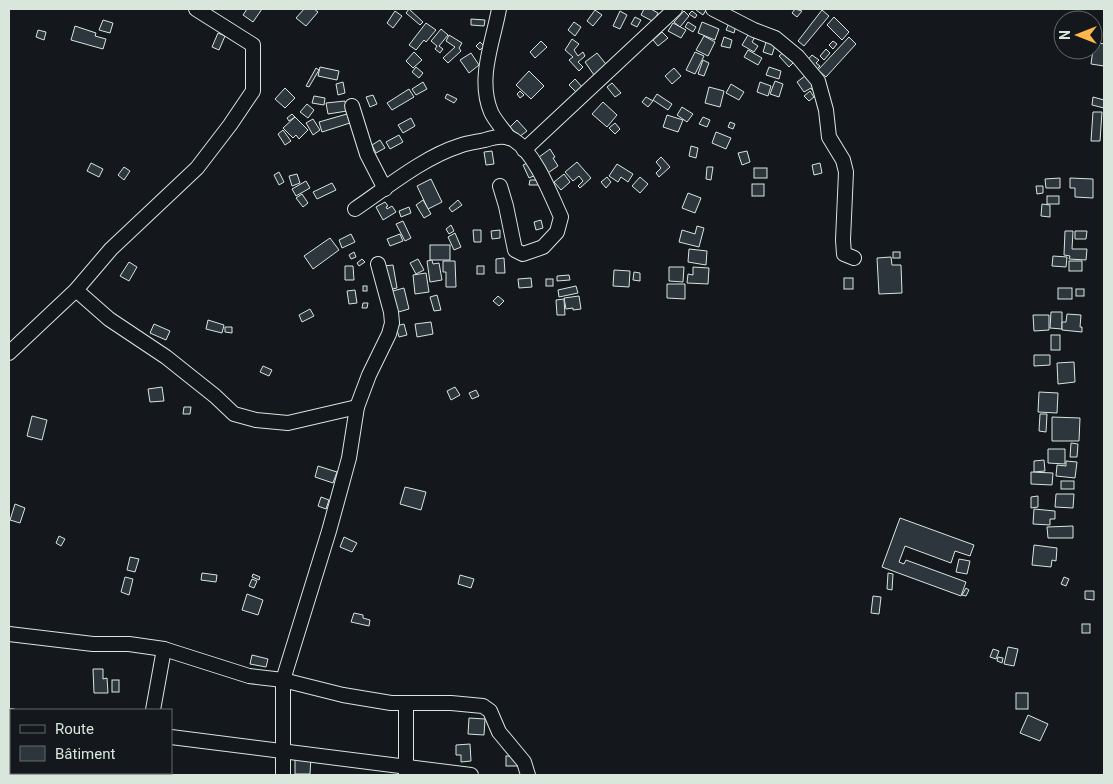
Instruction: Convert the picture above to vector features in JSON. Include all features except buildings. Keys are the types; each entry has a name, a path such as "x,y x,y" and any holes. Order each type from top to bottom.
{"street":[{"path":"9,353 76,290 111,249 197,168 253,91 253,45 196,9"},
{"path":"499,9 484,78 492,113 509,138"},
{"path":"524,150 674,9"},
{"path":"713,9 754,30 775,38 798,57 818,81 826,110 829,138 843,160 846,172 844,254 854,258"},
{"path":"352,106 367,154 385,189"},
{"path":"355,209 436,155 459,146 499,136 509,138 516,141 541,172 561,217 557,232 542,247 523,254 515,250 500,186"},
{"path":"283,775 283,680 349,458 357,407 392,323 391,312 378,264"},
{"path":"76,290 109,318 173,362 234,414 256,420 288,423 357,407"},
{"path":"9,634 93,644 129,644 164,649 248,676 283,680 343,695 406,704 451,703 482,706 490,711 499,732 524,762 528,775"},
{"path":"153,709 164,649"},
{"path":"405,771 406,704"},
{"path":"172,737 282,751 405,771 471,775"}]}
